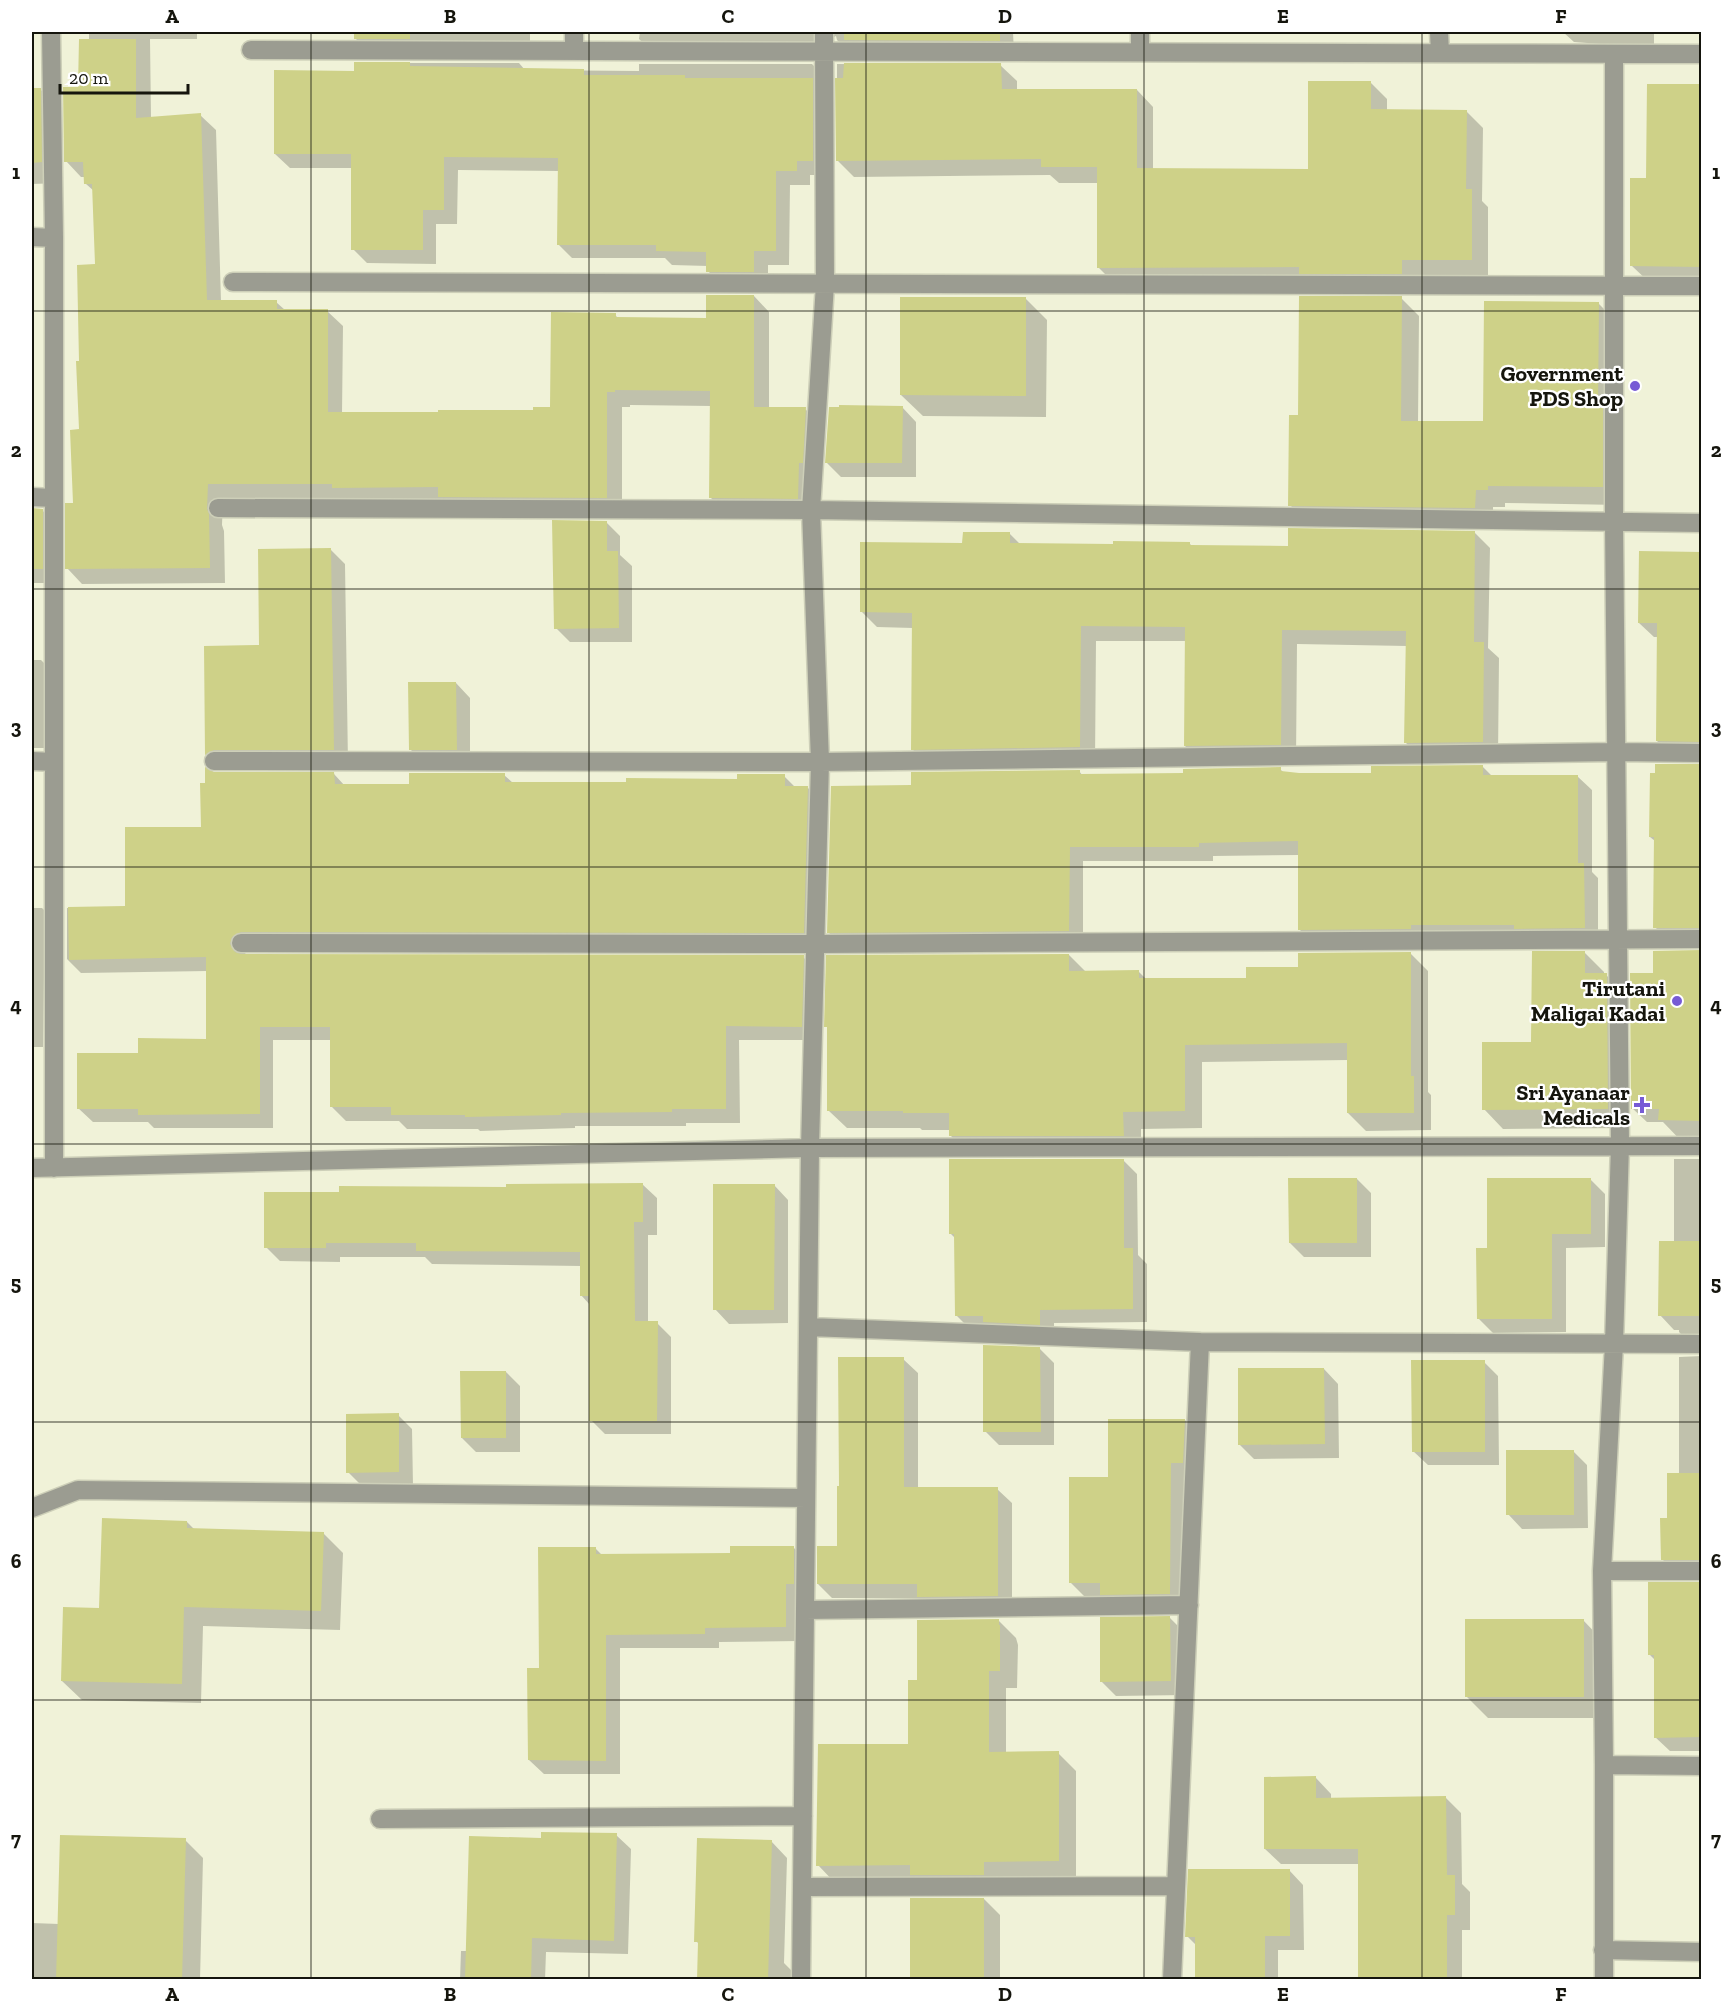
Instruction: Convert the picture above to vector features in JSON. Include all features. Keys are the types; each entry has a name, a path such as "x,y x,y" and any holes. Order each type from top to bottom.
{"street":[{"path":"51,32 54,238 54,1167"},
{"path":"574,32 574,51"},
{"path":"801,1980 810,1148 820,762 811,510 825,284 824,32"},
{"path":"1140,32 1140,52"},
{"path":"1439,32 1440,53"},
{"path":"251,50 325,41 574,51 1701,54"},
{"path":"1604,1980 1602,1571 1614,1344 1620,1146 1614,522 1614,54"},
{"path":"32,237 54,238"},
{"path":"233,282 1701,286"},
{"path":"32,497 53,498"},
{"path":"218,508 811,510 1701,523"},
{"path":"214,761 820,762 1617,752 1701,753"},
{"path":"32,761 54,762"},
{"path":"241,943 816,944 1701,939"},
{"path":"32,1168 810,1148 1701,1146"},
{"path":"809,1327 1200,1342 1701,1344"},
{"path":"1172,1980 1200,1342"},
{"path":"32,1508 78,1490 806,1498"},
{"path":"1602,1571 1701,1571"},
{"path":"805,1610 1189,1605"},
{"path":"1604,1766 1701,1766"},
{"path":"380,1819 803,1816"},
{"path":"802,1887 1176,1886"},
{"path":"1603,1950 1701,1952"}],"building":[{"path":"354,32 410,32 410,39 354,39"},
{"path":"844,32 1000,32 1000,41 844,40"},
{"path":"79,39 136,39 136,118 201,113 207,300 277,300 277,309 328,309 328,412 533,410 533,407 550,407 551,312 616,313 616,317 706,318 706,295 754,295 754,407 806,407 803,463 799,463 798,499 709,498 710,391 615,390 615,392 607,392 607,498 438,497 438,487 332,488 332,484 208,484 210,568 65,569 65,503 73,503 70,430 79,429 76,361 79,361 77,265 95,264 92,184 84,184 83,162 64,162 63,87 78,87"},
{"path":"354,62 410,62 410,66 584,69 584,75 813,78 813,161 797,161 797,171 776,171 776,251 754,251 754,272 706,272 706,252 656,251 656,245 557,245 558,158 444,157 444,210 423,210 423,250 351,250 351,154 274,154 274,70 354,71"},
{"path":"844,63 1001,63 1002,89 1137,89 1137,168 1308,169 1308,81 1371,81 1371,109 1467,110 1466,189 1472,189 1472,260 1402,260 1402,274 1299,274 1299,267 1097,268 1097,167 1041,167 1041,159 836,161 835,78 843,78"},
{"path":"1647,84 1701,84 1701,267 1630,266 1630,178 1646,178"},
{"path":"32,88 41,88 42,162 32,163"},
{"path":"1299,296 1402,296 1401,421 1483,421 1484,301 1599,302 1598,408 1603,408 1603,487 1488,486 1488,490 1476,490 1475,508 1288,506 1289,415 1298,415"},
{"path":"900,297 1026,297 1026,396 900,395"},
{"path":"839,405 903,406 902,463 825,463 829,407 839,407"},
{"path":"32,508 43,509 43,569 32,569"},
{"path":"552,520 607,521 607,551 618,551 619,628 554,629"},
{"path":"1288,528 1475,531 1474,642 1484,642 1483,742 1404,743 1406,631 1282,630 1281,745 1184,746 1185,627 1081,626 1080,747 911,750 912,613 860,612 860,542 962,543 963,532 1010,532 1010,543 1113,544 1113,541 1288,546"},
{"path":"331,548 334,750 214,750 205,755 204,646 259,645 258,549"},
{"path":"1639,551 1701,552 1701,742 1656,741 1657,623 1638,623"},
{"path":"408,682 456,682 457,750 409,750"},
{"path":"1655,764 1701,764 1701,928 1653,928 1654,837 1649,837 1650,773 1655,773"},
{"path":"1483,765 1483,775 1578,775 1578,863 1584,863 1585,928 1514,929 1514,925 1411,925 1411,929 1298,930 1298,841 1199,843 1199,847 1070,847 1069,931 827,933 831,786 911,785 911,772 1080,770 1080,774 1183,773 1183,769 1281,767 1281,771 1299,773 1371,773 1371,766"},
{"path":"205,767 214,772 334,772 335,784 409,784 409,773 505,773 505,782 626,782 626,778 737,779 737,774 785,774 785,786 808,786 804,933 241,932 232,937 230,944 235,952 241,954 804,955 802,1027 726,1026 726,1109 465,1117 465,1115 391,1115 391,1107 330,1107 330,1027 260,1027 260,1114 138,1115 138,1109 77,1109 77,1053 138,1053 138,1038 206,1039 206,957 69,960 68,907 125,906 125,827 201,827 200,783 205,783"},
{"path":"1701,950 1701,1121 1658,1120 1659,1109 1631,1109 1630,973 1653,973 1653,951"},
{"path":"1532,951 1585,951 1585,973 1607,973 1608,1109 1482,1110 1482,1042 1531,1042"},
{"path":"1411,952 1411,1076 1414,1076 1414,1113 1347,1113 1347,1043 1185,1045 1185,1111 1123,1112 1124,1136 949,1136 949,1113 827,1111 827,1027 824,1027 826,955 1069,954 1069,971 1139,970 1139,978 1246,978 1246,967 1298,967 1298,953"},
{"path":"949,1159 1124,1159 1124,1248 1133,1248 1133,1309 1040,1310 1040,1325 983,1322 983,1316 955,1316 954,1234 949,1234"},
{"path":"1288,1178 1357,1178 1357,1243 1289,1243"},
{"path":"1487,1178 1591,1178 1591,1234 1552,1234 1552,1319 1477,1319 1476,1248 1487,1248"},
{"path":"643,1183 643,1222 634,1222 635,1321 658,1321 657,1421 589,1421 589,1296 580,1296 580,1252 416,1251 416,1243 326,1243 326,1248 264,1248 264,1192 339,1192 339,1186 506,1187 506,1184"},
{"path":"713,1184 775,1184 774,1310 713,1310"},
{"path":"1659,1241 1701,1241 1701,1316 1658,1316"},
{"path":"983,1345 1040,1347 1041,1432 983,1432"},
{"path":"838,1357 904,1357 904,1487 998,1487 998,1596 917,1597 917,1584 817,1584 817,1546 837,1546"},
{"path":"1411,1360 1485,1360 1485,1452 1412,1452"},
{"path":"1238,1368 1324,1368 1325,1444 1238,1445"},
{"path":"460,1371 506,1371 506,1438 461,1438"},
{"path":"399,1413 399,1472 346,1473 346,1414"},
{"path":"1108,1419 1185,1419 1183,1463 1171,1463 1170,1594 1100,1595 1100,1583 1069,1583 1069,1477 1108,1477"},
{"path":"1506,1450 1574,1450 1574,1515 1506,1515"},
{"path":"1667,1473 1701,1473 1701,1560 1661,1560 1660,1518 1667,1518"},
{"path":"102,1518 187,1521 187,1528 324,1532 321,1611 184,1607 182,1684 61,1681 63,1607 99,1608"},
{"path":"730,1546 794,1546 794,1584 786,1584 786,1627 705,1628 705,1634 606,1635 606,1761 528,1760 527,1668 539,1668 538,1547 596,1547 596,1554 730,1553"},
{"path":"1648,1582 1701,1582 1700,1737 1654,1738 1654,1655 1648,1655"},
{"path":"1170,1616 1171,1681 1100,1682 1100,1617"},
{"path":"999,1619 1000,1671 989,1671 989,1752 1059,1751 1059,1861 984,1862 984,1875 910,1875 910,1865 816,1866 818,1744 908,1744 908,1680 917,1680 917,1620"},
{"path":"1465,1619 1584,1619 1584,1697 1465,1697"},
{"path":"1316,1776 1316,1798 1446,1796 1447,1875 1455,1875 1455,1915 1447,1915 1447,1980 1358,1980 1358,1849 1264,1849 1264,1777"},
{"path":"541,1832 617,1833 614,1941 532,1938 531,1980 465,1980 469,1836 541,1838"},
{"path":"60,1835 186,1838 182,1980 56,1980"},
{"path":"697,1838 772,1840 768,1980 697,1980 698,1942 694,1942"},
{"path":"1188,1869 1290,1869 1290,1936 1265,1936 1265,1980 1195,1980 1195,1937 1185,1937"},
{"path":"910,1898 984,1898 984,1980 910,1980"}],"place":[{"name":"Government PDS Shop","path":"1635,386"},
{"name":"Tirutani Maligai Kadai","path":"1677,1001"},
{"name":"Sri Ayanaar Medicals","path":"1642,1105"}]}
